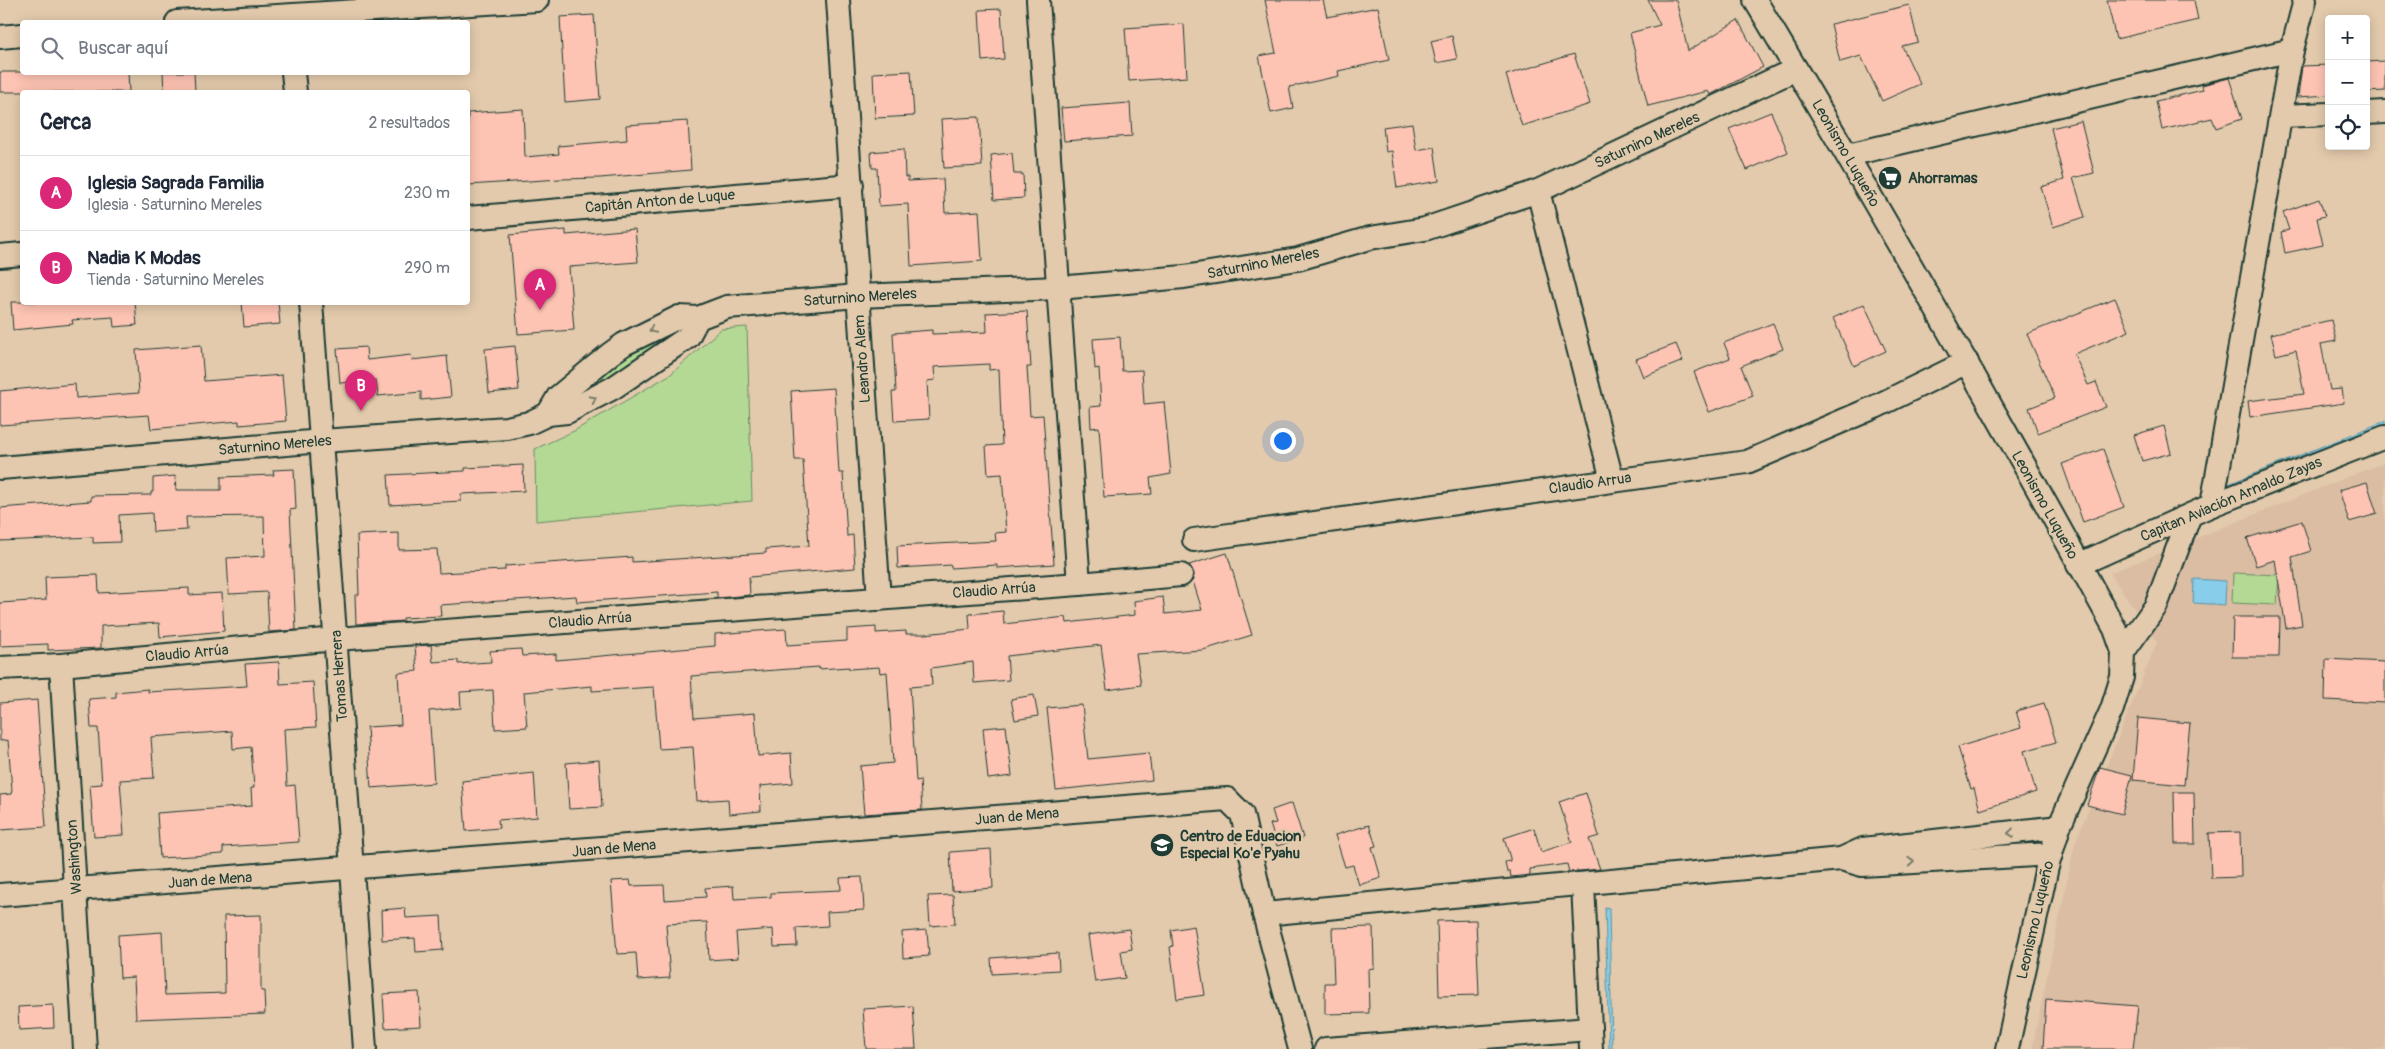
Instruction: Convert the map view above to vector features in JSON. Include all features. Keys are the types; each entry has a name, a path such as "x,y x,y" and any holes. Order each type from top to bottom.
{"street":[{"path":"199,20 289,12 537,0"},
{"name":"Leandro Alem","path":"838,0 879,599"},
{"path":"1038,0 1079,584"},
{"name":"Leonismo Luqueño","path":"1755,0 1848,155 1967,362 2115,629 2123,652 2122,678 2112,710 2050,854 2007,1049"},
{"path":"2212,506 2292,50 2305,0"},
{"path":"0,37 20,35"},
{"path":"1848,155 2292,50"},
{"name":"Saturnino Mereles","path":"548,414 558,397 624,344 678,317 698,318 727,307 858,296 1058,288 1184,277 1298,258 1370,238 1425,228 1538,191 1796,69"},
{"path":"293,75 295,90"},
{"path":"2370,112 2385,112"},
{"path":"2280,116 2325,114"},
{"name":"Capitán Anton de Luque","path":"470,218 852,186"},
{"path":"1538,191 1612,480"},
{"path":"0,256 20,254"},
{"name":"Tomas Herrera","path":"311,305 365,1049"},
{"name":"Saturnino Mereles","path":"0,468 322,441 507,428 529,423 548,414 567,412 636,374 688,337 698,318"},
{"name":"Claudio Arrua","path":"1194,540 1746,462 1875,407 1967,362"},
{"name":"Capitan Aviación Arnaldo Zayas","path":"2078,565 2190,515 2385,436"},
{"path":"2123,652 2156,606 2190,515"},
{"name":"Claudio Arrúa","path":"0,668 61,665 336,639 1181,575"},
{"name":"Washington","path":"61,665 76,890 84,1049"},
{"name":"Juan de Mena","path":"0,895 353,869 1227,799 1242,814 1264,914"},
{"path":"1300,1049 1264,914 1840,859 1863,849 2060,827"},
{"path":"1840,859 1862,865 2050,854"},
{"path":"1326,1049 1591,1039 1583,884"}],"shaded area":[{"path":"2385,462 2385,1049 2032,1049 2075,843 2157,642 2110,573"}],"green space":[{"path":"682,324 686,328 560,408 624,352"},
{"path":"747,327 752,501 536,521 535,449 574,431 671,374 721,329"},
{"path":"2233,573 2279,575 2277,605 2232,603"}],"water":[{"path":"2385,421 2385,424 2227,488 2226,485"},
{"path":"2194,579 2226,581 2225,605 2193,603"},
{"path":"1605,907 1609,908 1612,1049 1609,1049"}],"building":[{"path":"1265,0 1323,0 1327,17 1378,7 1389,60 1338,71 1339,76 1289,87 1293,108 1271,113 1259,56 1276,53"},
{"path":"1648,0 1676,0 1688,51 1738,20 1763,67 1710,95 1708,91 1648,106 1630,33 1660,25"},
{"path":"2107,0 2194,0 2198,20 2116,39"},
{"path":"1909,5 1918,42 1902,46 1920,84 1882,101 1861,56 1840,62 1831,24"},
{"path":"1001,9 1004,59 982,61 979,10"},
{"path":"594,15 600,99 565,102 560,17"},
{"path":"1184,24 1187,77 1129,81 1125,28"},
{"path":"1452,36 1457,59 1436,63 1431,41"},
{"path":"1574,54 1590,104 1522,126 1506,75"},
{"path":"2385,61 2385,91 2370,92 2370,62"},
{"path":"2325,65 2325,95 2298,97 2302,66"},
{"path":"911,71 914,116 875,118 873,73"},
{"path":"0,72 20,72 20,75 128,75 129,90 20,90 20,92 0,92"},
{"path":"163,75 194,75 195,90 164,90"},
{"path":"2229,78 2242,119 2216,128 2212,118 2162,130 2156,101 2203,90 2202,85"},
{"path":"1130,103 1132,136 1064,141 1061,108"},
{"path":"523,109 525,157 559,154 558,146 627,140 626,125 688,121 691,170 600,178 470,185 470,113"},
{"path":"1771,112 1788,152 1747,170 1729,129"},
{"path":"979,117 982,166 944,168 941,119"},
{"path":"2081,121 2094,173 2073,178 2085,217 2053,227 2041,187 2064,180 2051,128"},
{"path":"1412,123 1416,150 1434,147 1439,181 1397,188 1392,151 1386,152 1383,127"},
{"path":"904,149 905,177 908,177 908,181 943,179 945,213 979,211 982,261 911,266 908,204 879,206 877,168 872,168 871,152"},
{"path":"1012,153 1014,174 1023,174 1024,198 994,200 991,155"},
{"path":"2319,199 2325,216 2317,218 2323,245 2285,253 2281,232 2289,230 2283,212"},
{"path":"635,229 638,262 569,267 574,330 518,334 510,235 566,230 566,235"},
{"path":"2115,298 2129,331 2074,354 2088,385 2096,382 2106,407 2038,433 2029,408 2055,398 2027,334"},
{"path":"11,302 20,302 20,305 135,305 137,325 114,327 113,317 72,320 73,324 13,330"},
{"path":"1864,304 1886,351 1854,366 1833,318"},
{"path":"242,305 278,305 280,324 244,327"},
{"path":"1027,311 1031,367 1027,367 1030,416 1043,415 1054,564 997,568 997,565 951,568 951,565 898,568 897,546 996,541 995,533 1006,532 1002,474 988,475 986,446 1002,445 999,369 989,370 989,364 934,367 935,380 927,381 929,419 894,421 892,392 896,392 893,333 932,330 932,334 987,332 986,313"},
{"path":"2331,320 2336,341 2321,344 2330,390 2342,389 2344,403 2250,417 2248,401 2304,394 2296,350 2276,355 2271,334"},
{"path":"1773,323 1783,349 1741,366 1753,396 1709,412 1694,372 1730,358 1724,343"},
{"path":"1120,337 1122,371 1142,370 1144,404 1164,402 1171,474 1150,478 1152,494 1104,497 1099,427 1091,428 1090,407 1101,406 1099,368 1095,369 1093,339"},
{"path":"1676,344 1683,361 1643,377 1636,359"},
{"path":"201,345 204,381 282,375 286,421 239,425 239,421 151,429 149,415 0,425 0,391 75,384 76,398 139,393 136,350"},
{"path":"515,346 519,390 489,393 485,349"},
{"path":"366,347 367,360 411,355 412,360 447,356 451,397 421,400 421,392 378,396 376,380 340,383 337,349"},
{"path":"834,388 839,473 843,473 847,536 853,535 855,568 749,577 750,595 717,598 717,592 577,602 576,596 440,605 441,616 403,618 403,621 356,624 355,595 359,595 357,535 399,533 399,550 437,549 439,573 505,570 505,566 632,557 632,562 766,553 766,549 809,546 803,460 795,460 791,391"},
{"path":"2164,426 2171,453 2142,461 2134,435"},
{"path":"2103,449 2124,507 2083,522 2062,464"},
{"path":"523,465 524,491 461,494 461,501 390,505 388,475 465,471 465,468"},
{"path":"294,469 296,509 290,510 296,630 269,632 267,592 229,594 227,558 265,556 264,516 186,517 187,530 153,532 152,513 119,515 120,542 93,543 93,537 0,541 0,508 91,501 91,496 151,495 151,492 153,492 153,478 175,476 176,490 221,490 221,477 274,475 273,470"},
{"path":"2367,482 2377,514 2349,522 2339,490"},
{"path":"2302,521 2311,551 2292,557 2302,625 2286,628 2275,560 2256,566 2247,538"},
{"path":"1227,553 1252,635 1203,650 1136,654 1141,685 1107,690 1101,645 1007,656 1009,680 974,683 973,662 931,668 932,685 910,687 916,781 920,780 922,810 864,814 860,766 893,763 887,672 880,673 879,667 819,669 819,667 691,676 694,718 755,713 758,756 791,753 793,783 760,786 761,811 729,814 728,799 697,801 693,747 659,749 654,687 592,691 592,686 524,692 527,727 495,729 493,690 460,692 461,708 429,711 434,783 371,788 367,727 401,725 398,673 417,671 415,646 431,645 433,662 458,660 458,664 491,662 490,651 521,649 522,656 556,654 556,660 715,646 715,634 786,629 787,645 847,641 847,629 876,627 876,633 906,631 906,634 925,634 970,629 969,614 1003,611 1004,624 1066,617 1067,623 1135,615 1134,601 1163,597 1165,614 1202,610 1193,581 1194,573 1189,565"},
{"path":"98,575 99,593 189,588 189,595 222,593 224,631 160,637 159,623 101,626 101,648 48,650 48,644 0,646 0,603 46,600 45,577"},
{"path":"2233,617 2280,617 2279,657 2232,657"},
{"path":"2326,659 2385,662 2385,703 2325,700"},
{"path":"279,662 280,684 313,682 316,727 284,729 287,786 295,785 299,842 223,847 223,854 160,858 157,813 252,806 251,788 254,788 251,747 233,749 232,731 151,737 154,778 120,780 124,835 94,837 90,785 102,784 98,728 91,728 89,699 116,697 116,692 148,689 148,692 247,686 245,664"},
{"path":"1034,695 1038,716 1015,720 1011,699"},
{"path":"37,700 46,827 0,830 0,795 11,794 12,790 8,740 0,741 0,703"},
{"path":"2044,703 2056,742 2024,751 2036,792 1980,810 1974,788 1971,789 1958,747 2021,728 2016,711"},
{"path":"1082,705 1088,759 1149,753 1152,780 1056,790 1047,708"},
{"path":"2138,718 2190,723 2184,785 2133,780"},
{"path":"1006,726 1012,776 988,779 983,728"},
{"path":"599,760 602,807 569,809 566,763"},
{"path":"2100,767 2132,775 2122,814 2087,805"},
{"path":"534,773 537,817 498,820 499,828 466,831 462,781"},
{"path":"2174,792 2194,792 2195,844 2175,844"},
{"path":"1586,793 1599,836 1589,839 1600,869 1569,872 1567,864 1530,869 1530,875 1511,877 1505,862 1510,861 1510,858 1504,838 1534,828 1541,852 1572,842 1559,802"},
{"path":"1292,803 1303,838 1277,846 1270,824 1276,823 1272,810"},
{"path":"1369,825 1376,846 1372,847 1381,878 1359,885 1353,865 1345,867 1335,835"},
{"path":"2240,832 2241,877 2211,878 2209,833"},
{"path":"991,849 993,888 952,891 950,852"},
{"path":"862,877 864,910 827,912 828,926 796,928 797,946 774,947 773,929 736,932 738,958 709,960 707,922 666,924 670,978 638,980 636,953 617,954 611,881 630,880 631,886 664,885 665,900 706,897 705,888 733,886 734,899 771,897 771,893 841,890 840,878"},
{"path":"953,895 955,924 930,926 928,896"},
{"path":"405,908 406,918 441,916 443,950 416,952 415,938 382,940 381,910"},
{"path":"261,915 261,991 264,991 265,1014 136,1019 134,977 120,978 118,935 162,932 165,995 225,993 224,916"},
{"path":"1476,920 1479,995 1439,996 1437,921"},
{"path":"1194,926 1205,995 1177,999 1170,947 1173,946 1171,930"},
{"path":"1373,927 1374,968 1368,969 1369,1013 1325,1014 1325,983 1334,983 1332,928"},
{"path":"1129,929 1132,949 1121,951 1125,978 1095,982 1088,935"},
{"path":"927,930 929,956 903,958 902,932"},
{"path":"1058,953 1059,970 992,974 991,958"},
{"path":"419,992 421,1026 385,1028 383,994"},
{"path":"2046,999 2138,1006 2133,1049 2043,1049"},
{"path":"53,1005 54,1028 19,1030 18,1007"},
{"path":"913,1006 916,1049 866,1049 863,1009"}],"place":[{"name":"Ahorramas","path":"1890,178"},
{"name":"Iglesia Sagrada Familia","path":"540,310"},
{"name":"Nadia K Modas","path":"361,411"},
{"name":"Centro de Eduacion Especial Ko'e Pyahu","path":"1162,845"}]}
